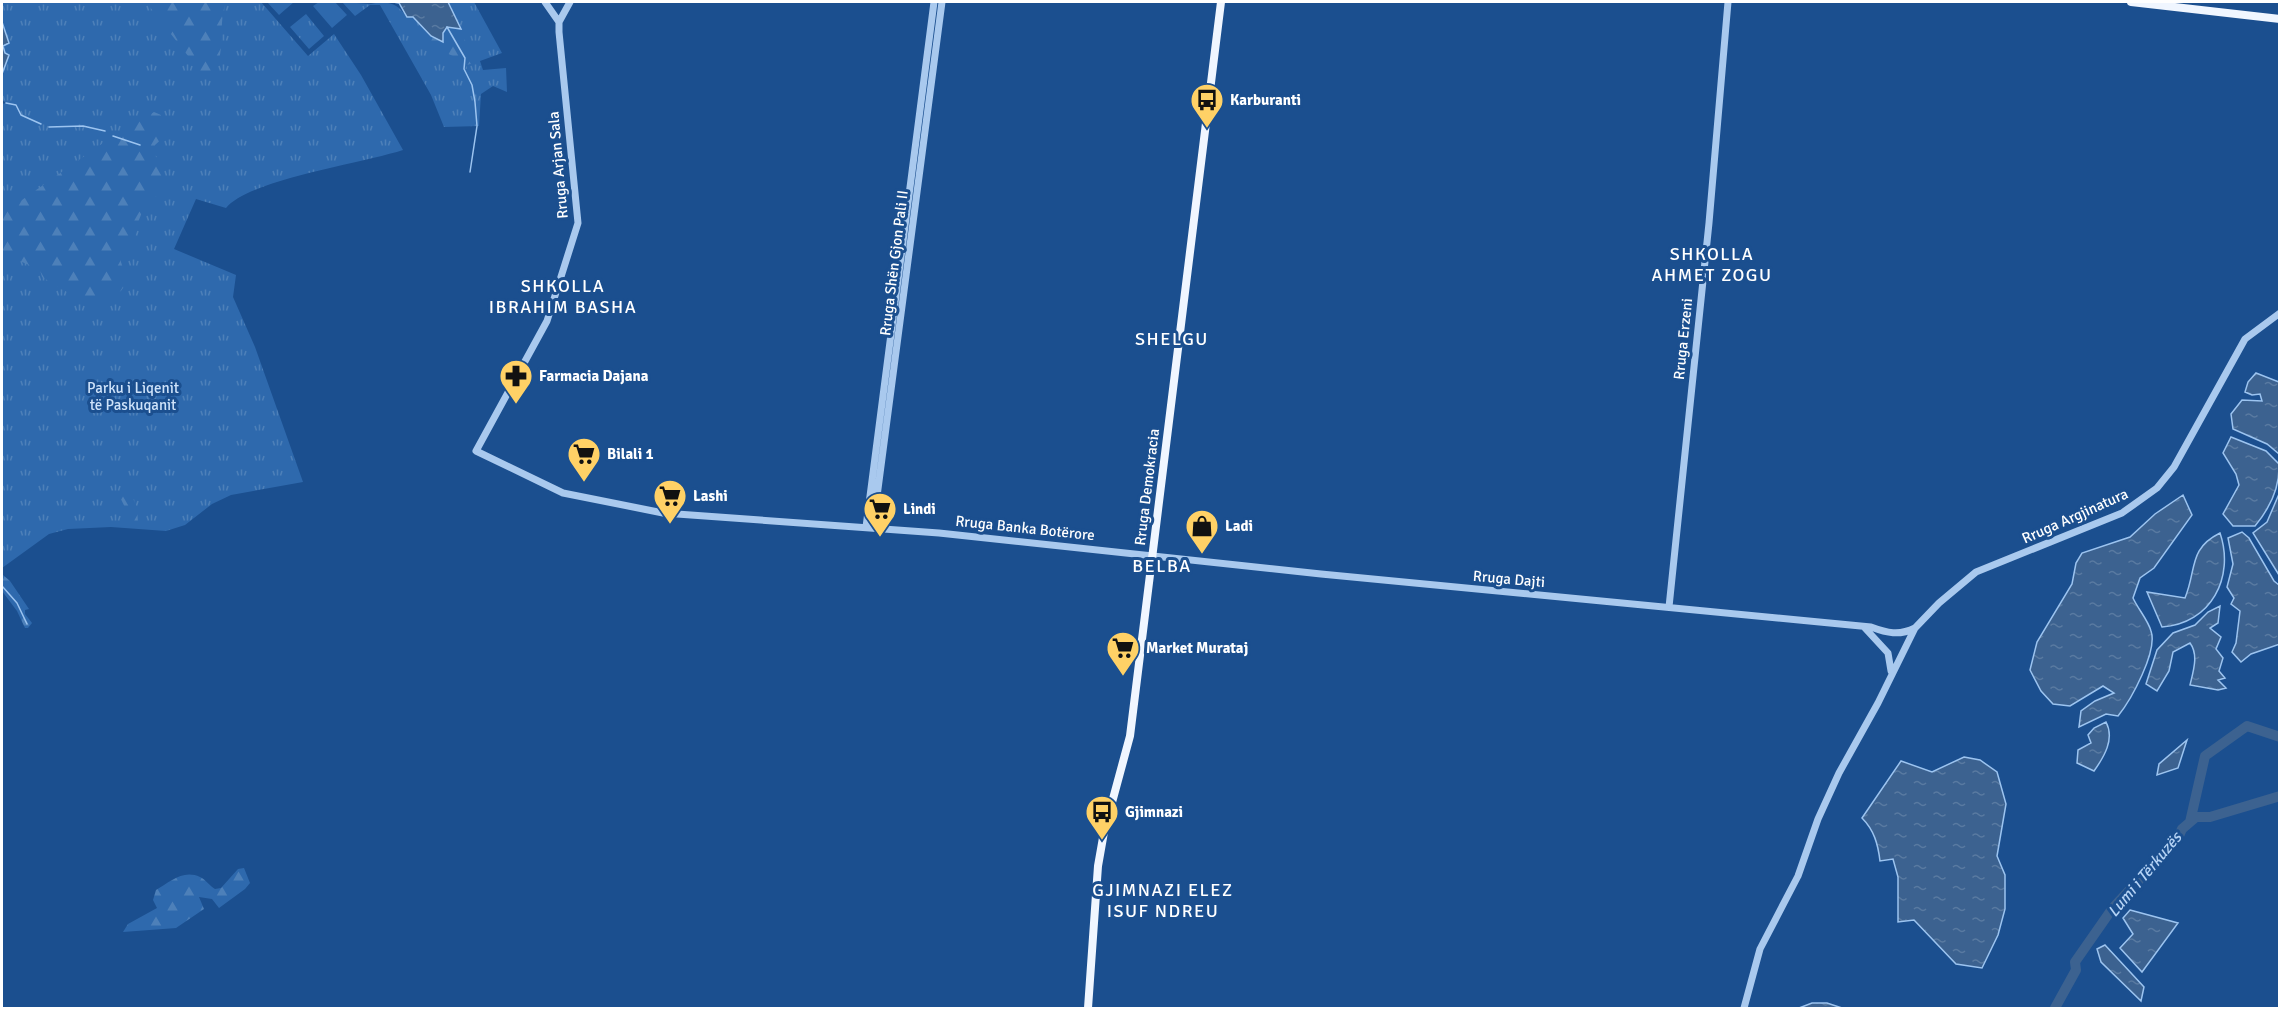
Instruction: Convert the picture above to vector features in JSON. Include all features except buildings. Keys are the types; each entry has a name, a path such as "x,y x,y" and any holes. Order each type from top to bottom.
{"main road":[{"name":"Rruga Demokracia","path":"1088,1008 1098,867 1104,832 1131,736 1221,2"},
{"path":"2131,2 2280,19"}],"street":[{"path":"546,2 564,12"},
{"path":"546,2 559,22"},
{"path":"559,22 570,2"},
{"name":"Rruga Shën Gjon Pali II","path":"870,527 933,2"},
{"name":"Rruga Shën Gjon Pali II","path":"870,527 942,2"},
{"name":"Rruga Erzeni","path":"1669,607 1709,224 1728,2"},
{"name":"Rruga Arjan Sala","path":"476,451 547,321 578,223 559,22"},
{"name":"Rruga Argjinatura","path":"1915,628 1947,596 1976,572 2122,513 2157,488 2174,467 2245,339 2280,313"},
{"name":"Rruga Banka Botërore","path":"476,451 563,493 644,510 870,527 1152,555"},
{"name":"Rruga Dajti","path":"1152,555 1313,574 1863,626 1895,634"},
{"path":"1863,626 1886,650 1895,655 1904,649"},
{"path":"1891,674 1886,637 1915,628"},
{"path":"1744,1008 1755,964 1767,933 1798,876 1818,819 1839,773 1878,703 1915,628"},
{"path":"1895,634 1904,639 1904,649"}],"green space":[{"name":"Parku i Liqenit të Paskuqanit","path":"2,2 261,2 308,56 334,34 361,75 403,150 281,181 238,198 226,208 196,199 174,249 236,275 233,297 255,347 303,482 231,495 212,504 185,525 166,531 111,527 68,529 49,534 2,568 2,104 6,103 2,100 3,46 7,43 2,22"},
{"path":"146,2 226,2 218,63 206,79"},
{"path":"267,2 294,2 279,15"},
{"path":"319,2 335,2 347,15 332,28 313,6"},
{"path":"342,2 392,4 422,26 452,8 448,2 474,2 502,53 480,61 483,70 506,68 507,92 493,86 481,94 479,126 444,127 431,95 380,5 370,5 355,16"},
{"path":"306,14 324,36 309,49 290,27"},
{"path":"422,26 431,36 443,42 443,33 447,27 461,29 466,43 474,48 473,55 477,57 473,63 467,65 467,69 458,67 455,57 442,51 441,46 421,45 418,32"},
{"path":"154,112 161,115 166,135 155,145 154,154 164,167 157,196 146,202 135,230 135,240 121,252 125,281 120,292 96,297 79,296 42,277 40,270 2,253 2,214 113,136"},
{"path":"130,491 137,508 138,523 134,526 119,495"},
{"path":"2,567 3,575 10,581 29,609 25,610 25,614 32,623 28,628 25,628 17,611 2,591"},
{"path":"244,868 250,883 219,908 212,899 199,897 204,909 176,928 123,932 128,924 157,908 153,900 156,890 172,880 182,875 194,875 202,878 215,889 221,888 238,869"}],"water":[{"path":"393,2 448,2 461,29 447,27 443,33 443,42 431,36 413,17 407,17 399,3"},
{"path":"2,22 9,43 3,46 5,53 9,55 2,74"},
{"path":"2256,373 2279,382 2279,454 2267,444 2233,429 2231,414 2242,400 2262,401 2260,394 2252,395 2245,392 2248,382"},
{"path":"2231,437 2266,451 2279,464 2278,481 2273,497 2255,526 2233,526 2223,514 2239,485 2236,474 2223,453"},
{"path":"2279,494 2279,575 2253,533 2267,522"},
{"path":"2183,495 2192,515 2154,568 2140,578 2133,598 2151,631 2151,650 2142,675 2118,716 2106,714 2079,727 2081,711 2095,701 2114,693 2103,686 2070,706 2053,704 2041,691 2030,670 2037,642 2072,584 2076,563 2082,553 2130,537 2155,514"},
{"path":"2242,532 2249,538 2274,581 2279,585 2280,644 2251,654 2241,662 2232,652 2236,643 2240,611 2231,604 2234,598 2227,587 2233,564 2228,538"},
{"path":"2220,533 2224,550 2224,566 2215,595 2206,608 2194,617 2179,624 2162,627 2147,592 2185,598 2198,553 2210,539"},
{"path":"2220,606 2218,623 2210,628 2221,637 2216,649 2223,658 2219,671 2225,678 2218,680 2226,688 2218,690 2190,685 2195,658 2190,643 2173,652 2169,671 2157,691 2146,684 2157,650 2173,633 2195,625 2208,612"},
{"path":"2106,722 2109,741 2105,754 2094,771 2077,763 2078,750 2091,743 2088,735 2094,728"},
{"path":"2187,740 2178,768 2157,775 2159,764"},
{"path":"1964,757 1980,760 1997,772 2006,804 1997,856 2005,875 2005,909 1998,935 1982,968 1956,964 1914,920 1898,922 1898,877 1893,859 1880,861 1875,838 1870,827 1862,818 1901,761 1932,772"},
{"path":"2130,910 2178,923 2142,972 2120,948 2133,934 2123,918"},
{"path":"2105,945 2144,987 2141,1001 2101,962 2097,949"},
{"path":"1812,1003 1827,1003 1842,1008 1799,1008"}],"waterway":[{"path":"447,27 465,58 464,69 472,85 475,102 477,126 470,172"},
{"path":"6,103 16,105 21,115 41,124"},
{"path":"49,127 83,126 105,131"},
{"path":"113,136 140,145"},
{"path":"2,586 17,603 27,624"},
{"path":"2190,822 2205,756 2247,726 2280,737"},
{"name":"Lumi i Tërkuzës","path":"2055,1008 2076,970 2075,962 2112,909 2178,838 2182,829 2196,817 2210,817 2280,796"}],"place":[{"name":"Karburanti","path":"1207,129"},
{"name":"Farmacia Dajana","path":"516,405"},
{"name":"Bilali 1","path":"584,483"},
{"name":"Lashi","path":"670,525"},
{"name":"Lindi","path":"880,538"},
{"name":"Ladi","path":"1202,555"},
{"name":"Market Murataj","path":"1123,677"},
{"name":"Gjimnazi","path":"1102,841"}],"district":[{"name":"SHKOLLA AHMET ZOGU","path":"1712,264"},
{"name":"SHKOLLA IBRAHIM BASHA","path":"563,296"},
{"name":"SHELGU","path":"1172,339"},
{"name":"BELBA","path":"1162,566"},
{"name":"GJIMNAZI ELEZ ISUF NDREU","path":"1163,900"}]}
